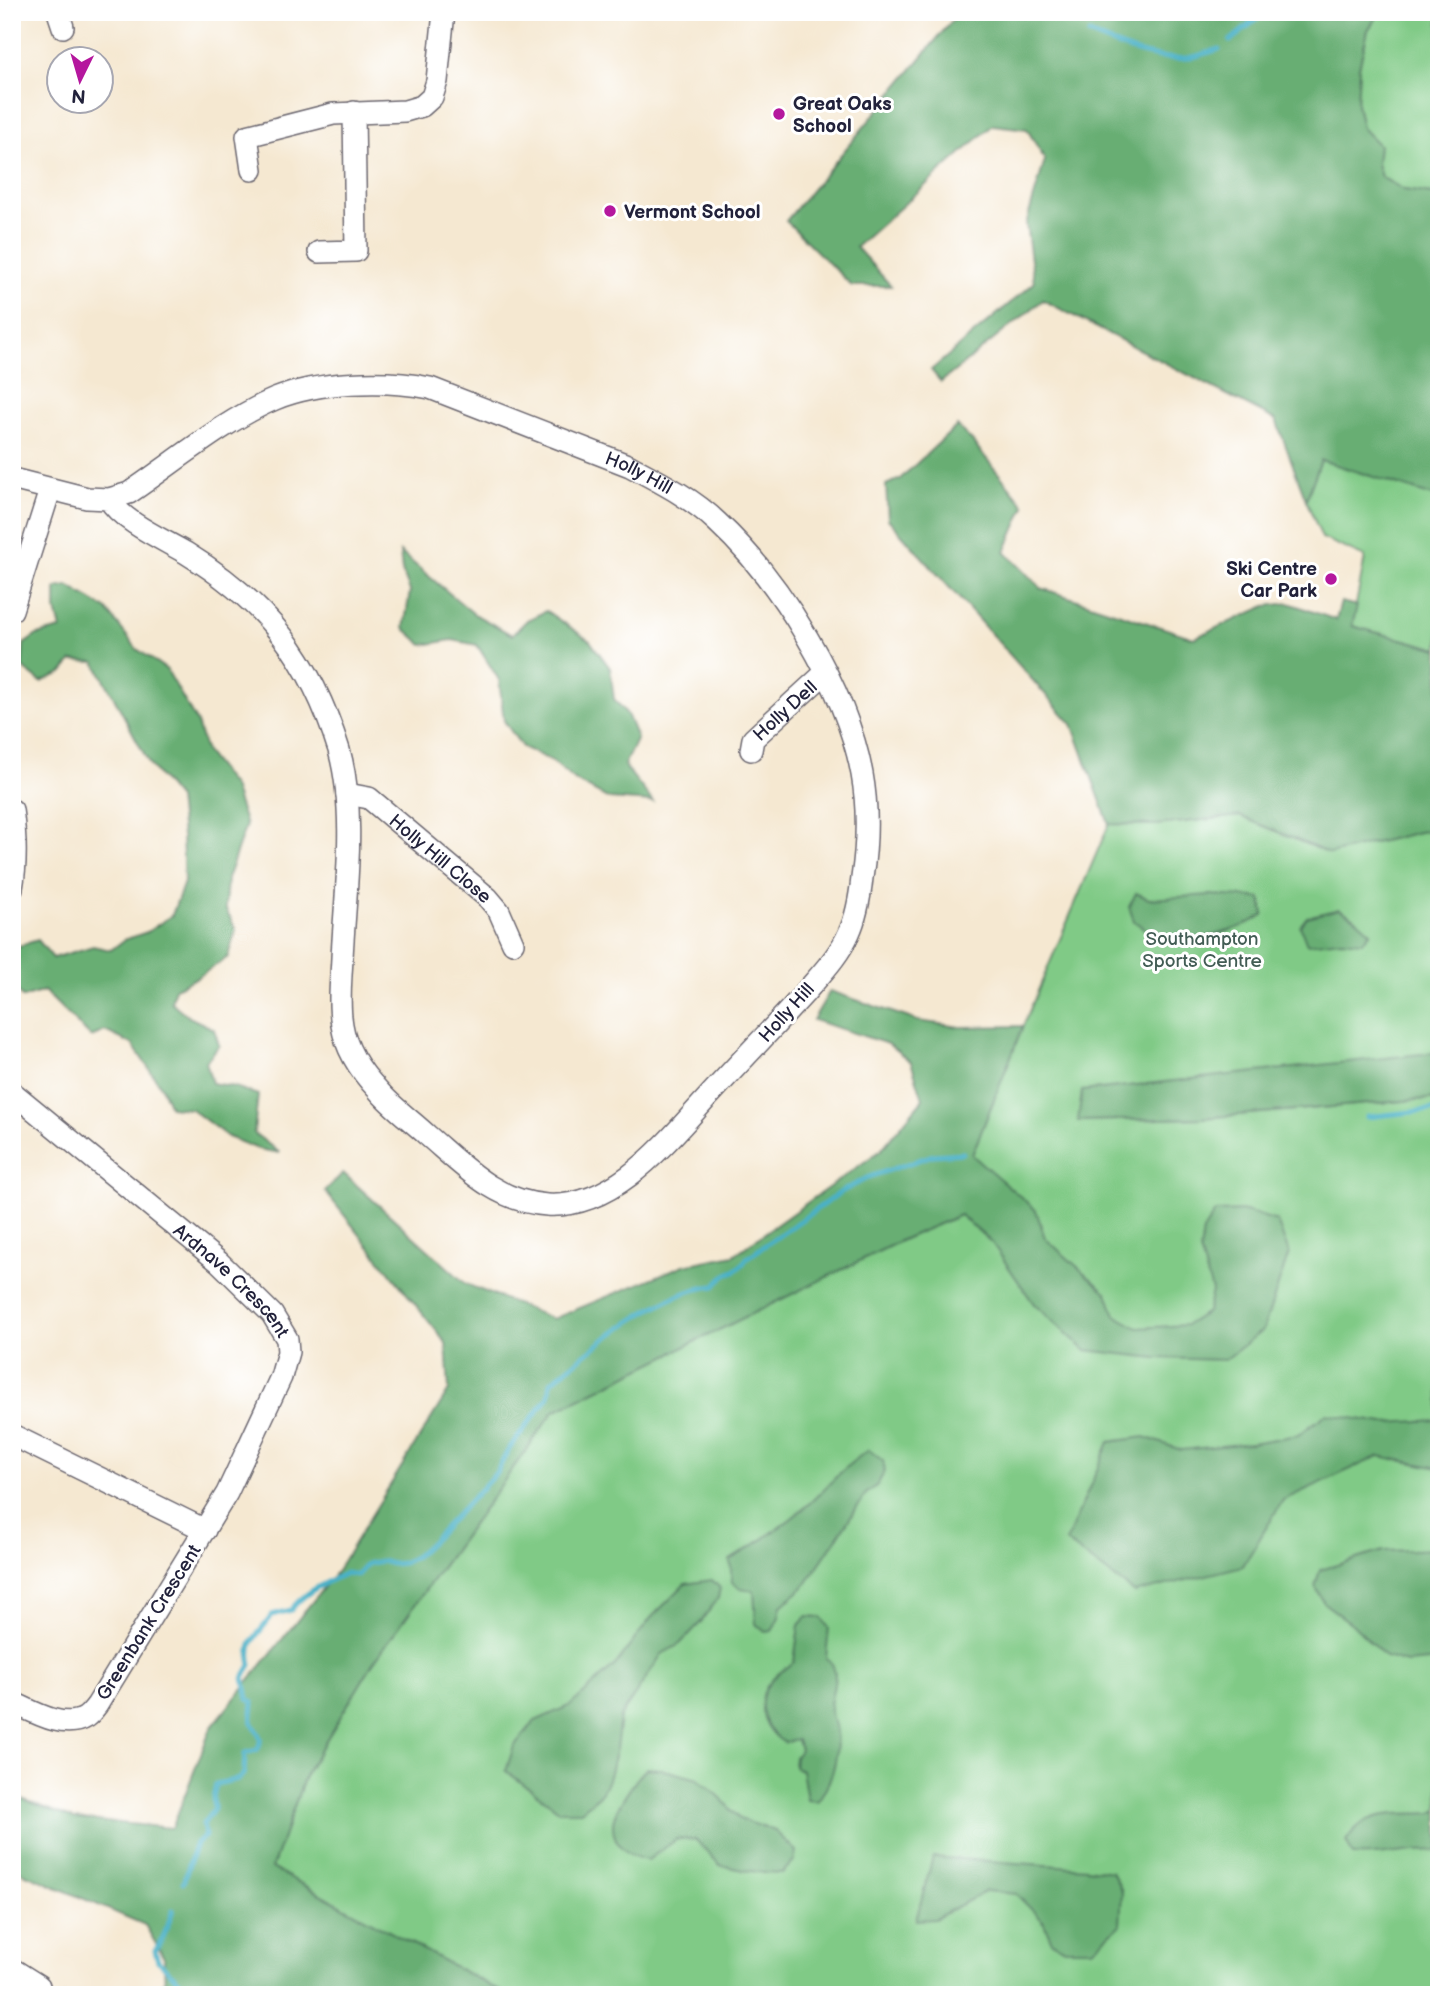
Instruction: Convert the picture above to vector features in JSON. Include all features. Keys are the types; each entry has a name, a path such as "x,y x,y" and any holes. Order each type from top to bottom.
{"street":[{"path":"252,170 247,136 332,114 405,111 422,106 432,97 437,81 444,12"},
{"path":"318,252 356,251 354,112"},
{"name":"Holly Hill","path":"12,480 87,498 109,499 129,493 246,413 277,398 307,389 340,385 403,383 430,388 629,466 690,500 718,523 775,587 802,628 846,718 863,779 865,855 860,899 852,929 841,950 641,1168 598,1195 577,1203 552,1206 528,1203 504,1195 481,1182 380,1094 349,1051 342,1027 340,1001 347,794 339,751 311,679 288,642 268,617 243,593 206,566 120,512 109,499"},
{"path":"12,610 50,490"},
{"name":"Holly Dell","path":"751,750 753,739 825,673"},
{"name":"Holly Hill Close","path":"347,794 369,798 488,898 499,911 513,943"},
{"path":"12,810 17,864 12,888"},
{"name":"Ardnave Crescent","path":"12,1092 219,1262 272,1314 287,1339 288,1352 281,1377 242,1462 205,1530"},
{"path":"12,1435 205,1530"},
{"name":"Greenbank Crescent","path":"12,1702 62,1721 75,1721 86,1717 97,1705 205,1530"},
{"path":"12,1969 39,1986"}],"green space":[{"path":"959,12 1380,12 1368,30 1359,67 1357,104 1362,128 1379,145 1377,164 1381,177 1404,190 1439,195 1439,498 1321,460 1306,500 1276,420 1043,300 941,382 931,370 1034,283 1026,224 1045,160 1027,129 993,125 856,247 891,286 852,286 786,221"},
{"path":"1380,12 1439,12 1439,195 1404,190 1381,177 1377,164 1378,145 1362,128 1357,104 1359,67 1368,30"},
{"path":"957,426 1025,506 1005,552 1041,588 1194,638 1266,606 1289,603 1336,620 1341,602 1357,606 1352,626 1439,649 1439,827 1330,854 1240,816 1156,825 1109,824 1072,724 888,519 886,485 900,479"},
{"path":"1321,460 1439,498 1439,649 1352,626 1365,557 1322,538 1306,500"},
{"path":"400,552 474,614 512,635 527,620 546,611 590,641 610,668 614,699 627,714 637,738 624,765 653,802 609,799 577,782 552,761 522,747 504,721 499,680 477,645 452,640 423,645 404,628 410,591 402,571"},
{"path":"68,586 106,609 137,649 167,670 197,723 206,752 233,787 246,825 227,879 225,908 236,929 228,957 198,977 175,988 171,1002 189,1017 214,1029 219,1045 206,1062 212,1083 258,1095 254,1133 280,1153 258,1149 228,1137 191,1109 170,1107 162,1088 132,1044 105,1031 91,1037 44,991 23,998 12,986 12,948 38,940 53,958 93,946 111,950 124,940 147,932 172,915 184,882 178,799 150,765 95,662 72,661 62,673 41,682 22,667 24,644 37,635 61,629 56,610 56,588"},
{"name":"Southampton Sports Centre","path":"1240,816 1330,854 1439,827 1439,1052 1079,1121 1202,1118 1439,1098 1439,1995 252,1995 272,1868 306,1773 373,1663 554,1411 906,1238 960,1215 972,1155 1023,1026 1109,824 1156,825"},
{"path":"1136,893 1149,899 1211,895 1261,898 1264,915 1215,935 1163,943 1134,921 1129,907"},
{"path":"1339,909 1354,917 1371,932 1362,942 1341,940 1307,944 1300,926 1307,917"},
{"path":"830,991 918,1021 961,1027 1023,1026 972,1155 1036,1210 1045,1238 1107,1293 1115,1315 1138,1328 1186,1325 1207,1312 1212,1291 1200,1251 1203,1231 1215,1212 1246,1211 1277,1221 1289,1253 1263,1330 1225,1360 1156,1358 1085,1350 1034,1304 992,1243 960,1215 906,1238 554,1411 373,1663 306,1773 272,1868 507,1995 165,1995 164,1958 145,1925 12,1868 12,1795 74,1819 172,1828 211,1728 337,1571 449,1390 446,1343 325,1191 343,1173 466,1284 553,1319 684,1265 734,1255 881,1150 923,1099 911,1062 888,1044 813,1020"},
{"path":"1439,1052 1439,1098 1202,1118 1078,1121 1082,1091"},
{"path":"1326,1414 1384,1423 1439,1420 1439,1468 1379,1456 1283,1500 1243,1566 1135,1593 1066,1542 1109,1442 1145,1437 1181,1450 1251,1443 1298,1435"},
{"path":"869,1450 883,1461 885,1471 877,1485 866,1494 804,1587 781,1606 772,1631 765,1632 756,1624 754,1591 740,1588 732,1582 730,1560 794,1516 851,1463"},
{"path":"1439,1549 1439,1660 1407,1663 1386,1657 1352,1624 1324,1603 1315,1586 1320,1570 1383,1551"},
{"path":"712,1580 720,1588 718,1598 701,1622 680,1644 662,1654 620,1717 616,1749 608,1780 600,1795 581,1811 560,1811 506,1771 514,1746 535,1721 571,1705 616,1664 651,1618 685,1584"},
{"path":"807,1616 821,1617 829,1628 826,1658 835,1675 830,1710 835,1726 836,1756 832,1774 818,1801 807,1800 802,1770 794,1767 795,1757 800,1750 797,1740 785,1743 775,1736 766,1722 762,1708 764,1692 768,1685 794,1662 799,1625"},
{"path":"647,1768 698,1779 719,1796 739,1819 775,1831 796,1851 794,1861 782,1873 748,1871 720,1865 696,1840 677,1839 648,1860 629,1853 619,1844 613,1831 614,1818 626,1794"},
{"path":"1439,1810 1439,1851 1353,1855 1346,1841 1354,1830 1373,1818 1395,1814 1432,1813"},
{"path":"933,1857 1112,1872 1122,1891 1120,1925 1093,1949 1065,1949 1052,1942 1043,1921 1016,1894 986,1891 935,1919 916,1920"}],"waterway":[{"path":"1230,41 1265,12"},
{"path":"1089,34 1125,48 1162,57 1191,57 1219,49"},
{"path":"1367,1117 1439,1109"},
{"path":"183,1883 196,1843 205,1836 203,1824 214,1809 216,1784 239,1779 244,1773 245,1753 257,1750 259,1746 260,1738 252,1721 253,1702 248,1699 244,1677 251,1665 250,1649 254,1638 272,1615 291,1610 309,1593 346,1573 357,1575 367,1564 381,1561 403,1563 416,1556 496,1473 509,1449 549,1396 551,1382 628,1323 673,1298 715,1286 747,1258 841,1192 869,1177 933,1155 963,1153"},
{"path":"173,1910 155,1951 158,1961 181,1983 181,1995"}],"place":[{"name":"Great Oaks School","path":"779,114"},
{"name":"Vermont School","path":"610,211"},
{"name":"Ski Centre Car Park","path":"1331,579"}]}
